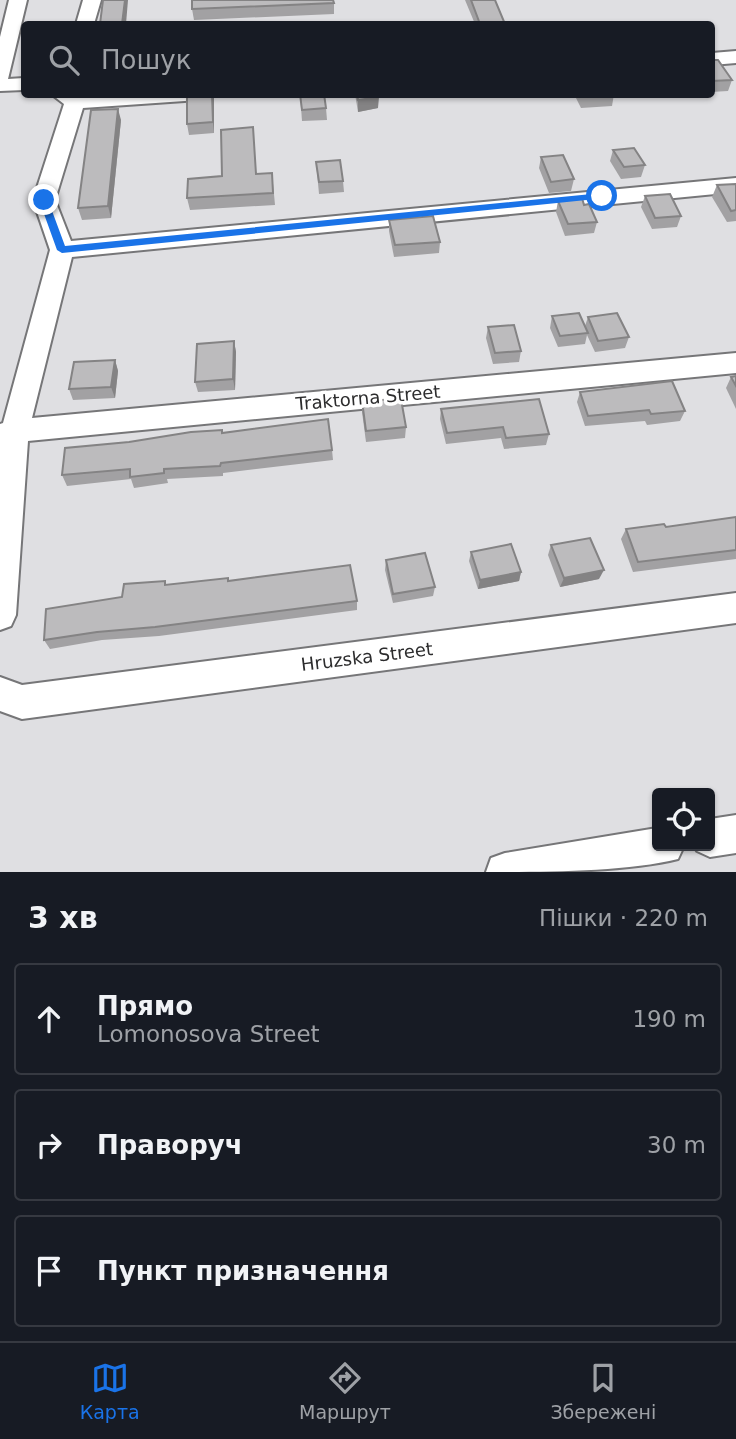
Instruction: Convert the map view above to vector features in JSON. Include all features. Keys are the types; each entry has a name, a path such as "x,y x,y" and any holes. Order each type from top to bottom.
{"street":[{"path":"0,76 18,0"},
{"path":"86,21 92,0 102,0"},
{"path":"715,59 736,57"},
{"path":"0,85 21,84"},
{"path":"0,615 8,433 62,250 44,200 71,98"},
{"path":"62,250 736,185"},
{"name":"Traktorna Street","path":"8,433 736,363"},
{"name":"Hruzska Street","path":"0,694 22,702 736,608"},
{"path":"715,837 736,834"},
{"path":"505,872 652,848"}],"building":[{"path":"103,0 125,0 122,21 100,21"},
{"path":"192,0 333,0 334,3 192,9"},
{"path":"471,0 495,0 504,21 479,21"},
{"path":"715,60 718,60 732,80 715,81"},
{"path":"187,98 212,98 213,122 187,124"},
{"path":"300,98 325,98 326,108 302,110"},
{"path":"118,109 108,206 78,208 91,110"},
{"path":"253,127 256,174 272,173 273,193 187,198 188,179 222,176 221,130"},
{"path":"634,148 645,165 624,167 613,150"},
{"path":"563,155 574,179 551,182 541,157"},
{"path":"340,160 343,181 319,182 316,162"},
{"path":"736,184 736,210 731,211 717,185"},
{"path":"670,194 681,216 655,218 645,196"},
{"path":"582,198 584,205 589,204 597,222 568,224 558,201"},
{"path":"433,216 440,242 395,245 389,220"},
{"path":"579,313 588,333 560,336 552,316"},
{"path":"617,313 629,337 598,341 588,317"},
{"path":"514,325 521,351 495,353 488,327"},
{"path":"234,341 233,379 195,382 197,344"},
{"path":"115,360 111,387 69,389 74,362"},
{"path":"672,381 685,411 651,414 649,410 588,416 580,392"},
{"path":"401,399 406,427 366,431 362,401"},
{"path":"539,399 549,434 506,438 503,427 447,433 441,409"},
{"path":"328,419 332,450 221,463 220,466 164,469 164,473 130,477 130,469 62,475 65,448 129,442 191,432 222,430 222,433"},
{"path":"736,517 736,550 638,562 626,529 664,524 666,527"},
{"path":"590,538 604,570 564,578 551,545"},
{"path":"511,544 521,572 480,580 471,552"},
{"path":"425,553 435,587 393,594 386,560"},
{"path":"350,565 357,601 44,640 46,609 122,597 124,584 165,581 165,585 228,578 228,581"}],"route":[{"path":"44,200 62,250 602,196"}]}
